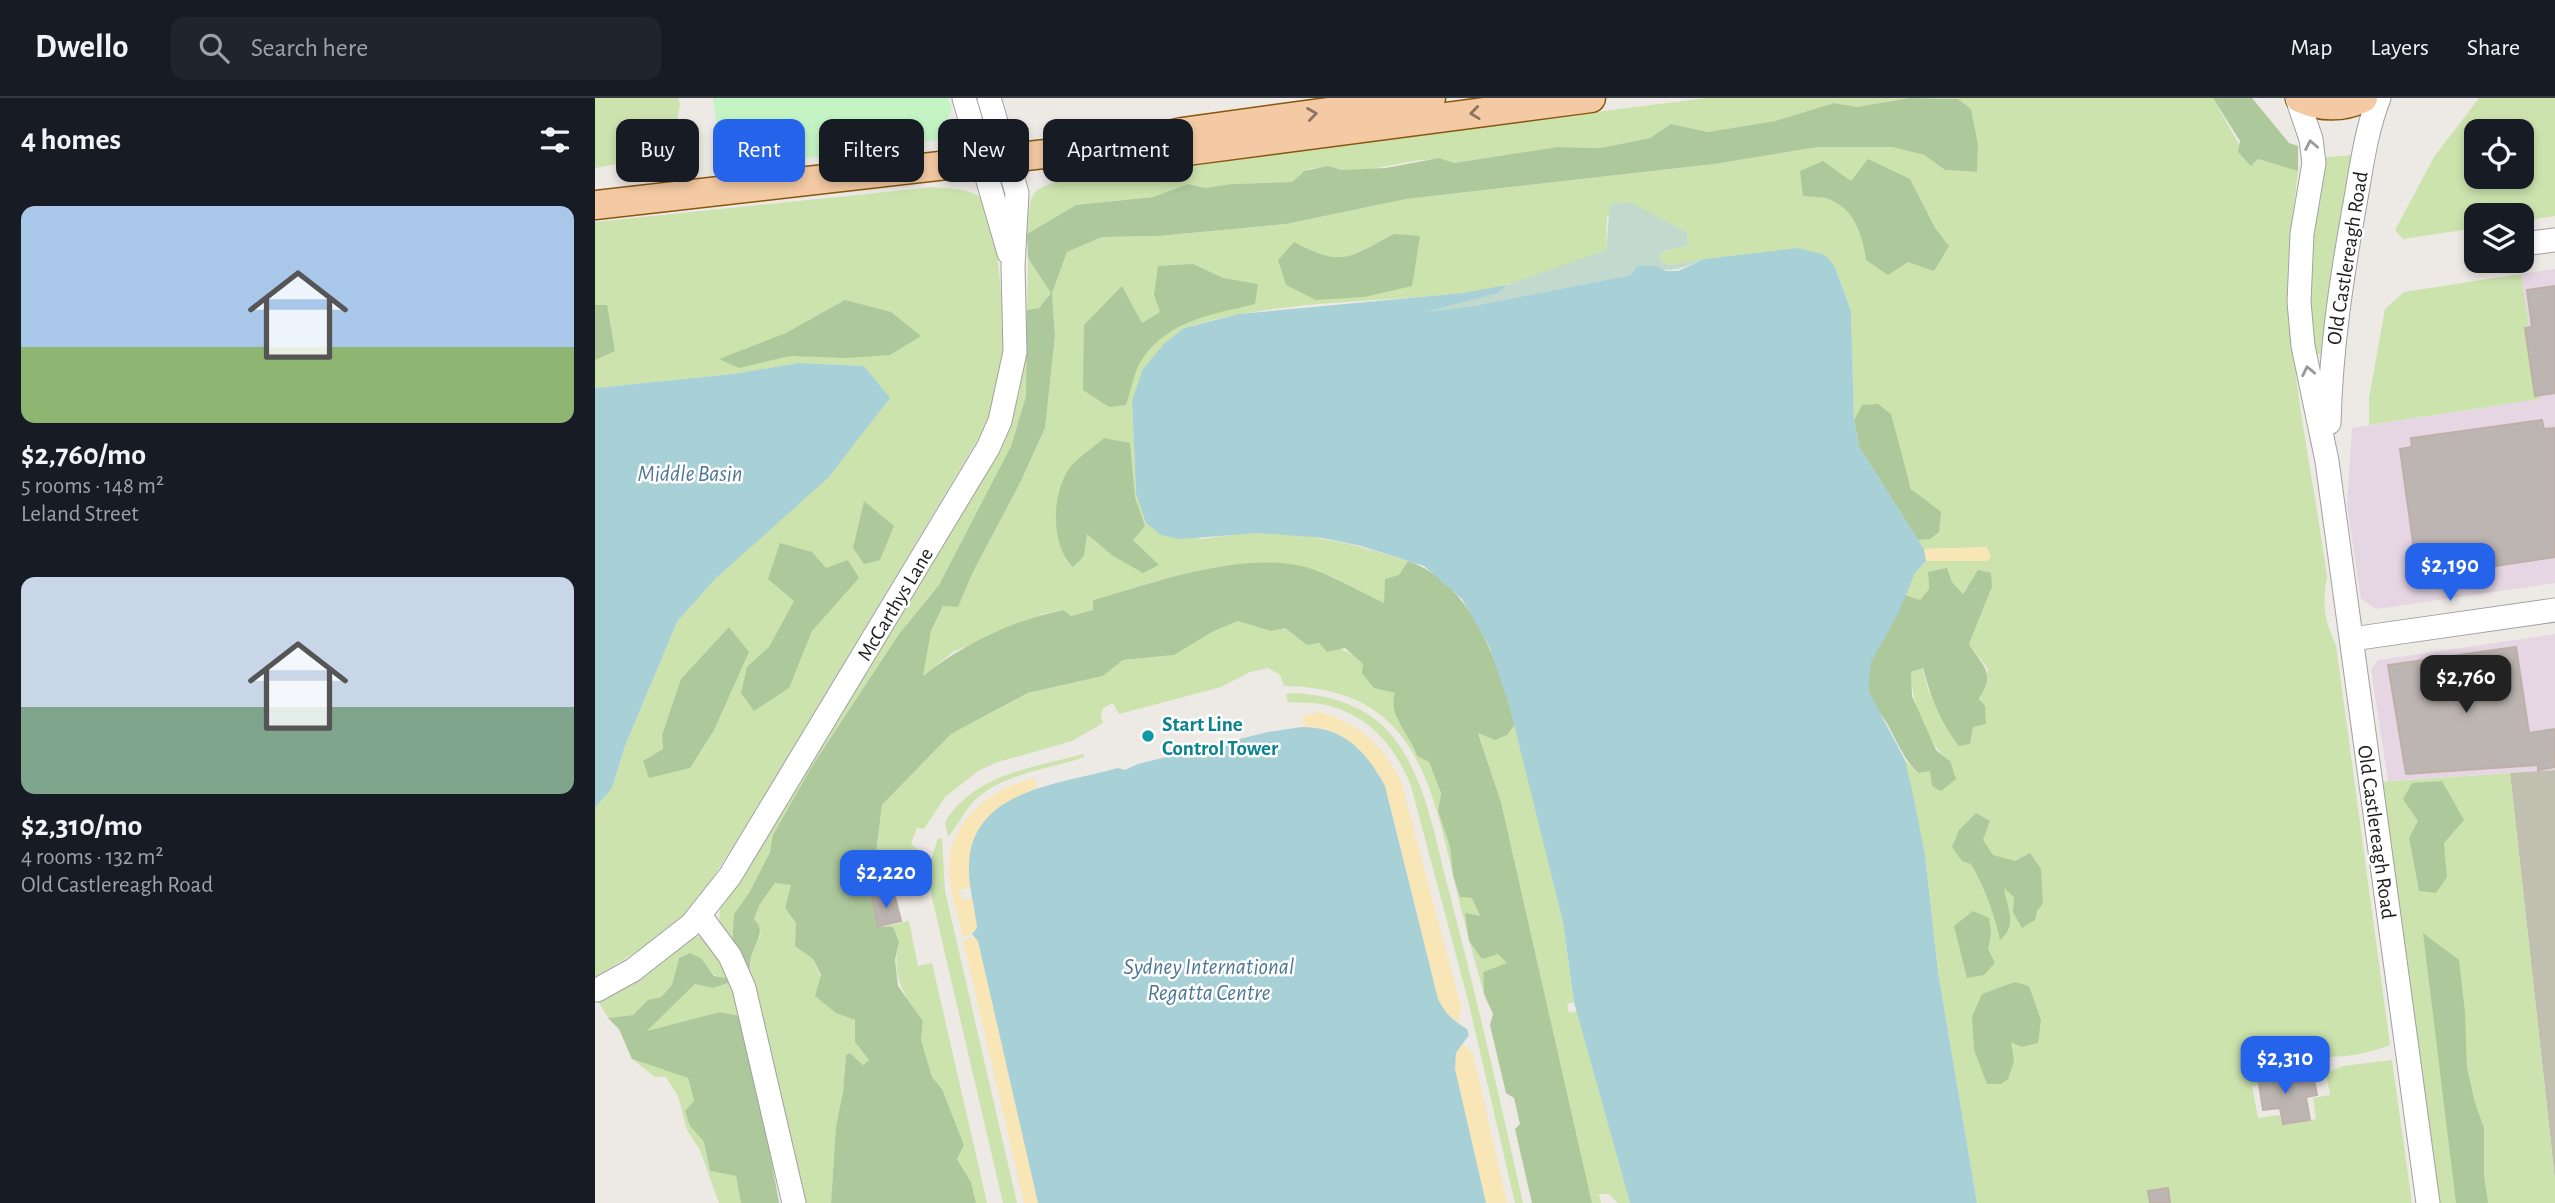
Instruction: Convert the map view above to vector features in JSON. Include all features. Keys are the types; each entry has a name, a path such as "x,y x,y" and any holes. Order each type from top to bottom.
{"main road":[{"path":"1193,130 1431,98"},
{"path":"1193,150 1591,98"},
{"path":"2298,98 2327,106 2343,105 2363,98"},
{"path":"595,205 938,166"}],"street":[{"path":"964,98 974,119"},
{"path":"989,98 991,119"},
{"name":"Old Castlereagh Road","path":"2298,98 2311,139 2314,163 2302,234 2299,302 2303,346 2327,461 2428,1203"},
{"name":"Old Castlereagh Road","path":"2327,461 2331,358 2360,179 2379,98"},
{"name":"McCarthys Lane","path":"597,990 665,948 701,917 730,876 988,448 1000,421 1015,352 1013,266 999,182"},
{"path":"2534,243 2555,240"},
{"path":"2352,639 2555,610"},
{"path":"701,917 730,956 744,988 793,1203"}],"shaded area":[{"path":"2555,269 2555,583 2376,609 2361,599 2347,505 2352,428 2540,399 2521,274"},
{"path":"2555,634 2555,770 2388,781 2371,670 2378,660"},
{"path":"2555,770 2555,1180 2510,773"}],"green space":[{"path":"595,98 678,98 680,104 677,119 616,119 616,164 595,168"},
{"path":"713,98 948,98 952,109 947,119 938,119 937,140 924,142 924,119 819,119 819,157 805,159 805,119 716,119"},
{"path":"1706,98 1909,98 1857,107 1834,103 1775,121 1708,132 1671,124 1650,138 1600,148 1557,147 1454,163 1441,160 1413,161 1355,171 1313,168 1304,171 1292,182 1231,184 1206,188 1188,184 1153,197 1076,205 1027,234 1033,195 1044,186 1058,182 1193,182 1193,164"},
{"path":"1909,98 1958,99 1971,109 1978,145 1977,172 1945,170 1924,155 1892,147 1818,147 1714,164 1406,199 1286,224 1159,236 1102,237 1067,252 1052,293 1055,336 1045,428 958,607 943,606 931,631 923,676 971,644 1026,620 1063,610 1071,616 1093,610 1093,600 1174,577 1233,565 1262,562 1290,564 1315,570 1384,603 1385,579 1399,575 1408,561 1431,572 1450,587 1480,629 1501,677 1515,725 1507,735 1495,740 1478,733 1501,802 1592,1203 1532,1203 1515,1129 1520,1124 1514,1098 1506,1093 1490,1025 1493,1014 1484,994 1483,972 1507,963 1498,954 1482,959 1469,941 1465,913 1480,916 1472,898 1460,897 1453,876 1450,847 1438,811 1441,793 1429,762 1417,756 1397,718 1393,701 1395,693 1374,688 1362,673 1363,664 1345,648 1327,652 1319,643 1307,645 1285,628 1271,631 1238,621 1214,631 1174,655 1123,660 1103,676 1028,693 951,734 882,805 875,861 886,878 888,892 872,898 878,926 893,927 899,942 895,960 898,986 923,1021 921,1040 932,1077 942,1089 964,1145 957,1159 971,1182 976,1203 831,1203 836,1126 843,1092 846,1055 850,1053 863,1065 869,1060 855,1042 855,1020 836,1013 815,996 821,975 813,959 795,946 796,923 785,908 791,885 775,883 760,904 754,919 760,935 751,957 749,975 732,946 734,914 749,893 770,852 773,835 812,766 899,634 939,585 1011,446 1026,396 1027,310 1039,308 1051,293 1028,258 1027,234 1076,205 1153,197 1188,184 1206,188 1231,184 1292,182 1304,171 1328,166 1341,170 1386,168 1439,158 1454,163 1557,147 1600,148 1650,138 1671,124 1708,132 1775,121 1834,103 1857,107"},
{"path":"1936,98 2213,98 2251,166 2258,159 2298,171 2288,272 2290,324 2327,577 2325,612 2336,645 2390,1045 2356,1054 2256,1069 2258,1085 2252,1086 2258,1118 2280,1115 2282,1125 2316,1119 2313,1098 2330,1095 2326,1073 2343,1066 2392,1060 2412,1203 1977,1203 1938,972 1925,855 1905,760 1917,773 1950,761 1933,743 1921,721 1911,672 1922,668 1929,692 1973,727 1988,669 1969,644 1992,587 1967,586 1963,594 1952,582 1947,569 1928,572 1929,589 1920,600 1905,595 1915,573 1926,561 1988,561 1987,547 1924,549 1918,540 1930,539 1905,470 1863,405 1854,420 1851,311 1834,265 1798,248 1671,265 1663,263 1659,256 1666,251 1688,245 1687,232 1650,213 1607,216 1606,250 1536,276 1500,286 1464,293 1287,307 1184,328 1132,401 1136,493 1200,539 1253,533 1298,535 1353,545 1408,561 1384,603 1338,579 1310,569 1283,565 1228,566 1173,577 1093,600 1094,610 1071,616 1062,610 1042,614 953,652 922,677 931,631 943,606 958,606 1045,428 1055,336 1052,294 1039,308 1027,310 1028,258 1052,292 1067,252 1102,237 1159,236 1286,224 1406,199 1714,164 1818,147 1892,147 1924,155 1945,170 1976,172 1978,145 1958,99"},
{"path":"2213,98 2252,98 2289,143 2298,146 2298,171 2258,159 2251,166 2238,152 2240,141"},
{"path":"2479,98 2555,98 2555,216 2534,219 2534,203 2464,203 2464,230 2403,239 2395,230 2434,157"},
{"path":"2352,155 2325,354 2311,354 2306,283 2320,158"},
{"path":"1868,159 1910,179 1935,228 1949,246 1934,271 1908,262 1888,275 1866,260 1860,234 1846,210 1828,199 1803,196 1800,171 1823,161 1851,181"},
{"path":"934,187 962,190 977,195 984,204 990,221 999,268 1003,352 989,421 745,828 709,883 685,914 665,932 595,977 595,808 612,788 625,746 677,622 715,579 864,366 799,363 733,374 595,388 595,222"},
{"path":"1630,202 1687,232 1688,245 1665,251 1659,256 1663,263 1671,265 1705,259 1672,270 1637,266 1631,275 1473,306 1413,314 1498,293 1507,285 1606,250 1610,204"},
{"path":"1394,234 1420,236 1412,286 1364,297 1316,300 1286,285 1278,260 1294,242 1324,255 1345,257"},
{"path":"1193,264 1223,278 1258,284 1255,304 1193,320 1166,335 1140,363 1126,405 1109,407 1083,390 1084,325 1122,286 1142,323 1160,312 1154,295 1158,266"},
{"path":"2521,274 2540,399 2369,425 2369,398 2385,309 2404,292"},
{"path":"845,300 891,312 921,336 890,355 847,358 790,356 739,368 719,359 786,333"},
{"path":"595,305 607,305 615,351 595,360"},
{"path":"1027,341 1026,396 1011,446 939,585 899,634 812,766 774,835 770,852 749,893 734,914 732,946 719,927 720,909 1005,439 1019,393"},
{"path":"1878,404 1891,414 1911,489 1941,512 1939,532 1930,539 1918,540 1859,447 1854,420 1862,405"},
{"path":"1104,438 1130,443 1135,497 1145,526 1133,540 1159,565 1143,573 1113,556 1087,534 1084,556 1073,567 1060,546 1056,518 1064,477 1075,462"},
{"path":"864,501 894,526 880,560 864,564 853,548"},
{"path":"780,543 812,552 826,568 848,560 859,578 812,631 789,688 754,711 741,693 747,667 769,647 794,601 768,579"},
{"path":"1947,568 1952,582 1963,594 1978,570 1991,573 1992,587 1969,644 1983,664 1987,676 1979,699 1985,706 1986,724 1973,727 1970,744 1959,746 1947,728 1933,699 1923,668 1911,672 1912,696 1936,750 1950,761 1956,779 1941,791 1932,786 1930,771 1918,773 1905,757 1872,700 1867,677 1874,653 1905,595 1920,600 1929,589 1928,572"},
{"path":"1238,621 1271,631 1285,628 1306,644 1321,644 1346,651 1395,693 1397,719 1413,743 1417,756 1429,762 1441,793 1438,811 1450,847 1453,874 1434,802 1422,770 1406,743 1386,720 1360,702 1326,690 1284,686 1280,675 1268,668 1250,672 1221,687 1119,714 1113,703 1103,708 1103,723 1072,741 998,762 978,771 945,797 924,829 917,828 911,843 918,851 913,885 888,892 886,878 875,861 882,805 951,734 1029,693 1103,676 1123,660 1174,655 1214,631"},
{"path":"729,627 749,652 714,730 690,768 649,778 643,761 663,749 662,735 681,679"},
{"path":"1286,694 1322,696 1348,704 1373,717 1393,737 1414,772 1434,831 1523,1203 1515,1203 1468,1000 1411,786 1387,744 1365,723 1337,708 1317,703 1288,702"},
{"path":"1515,725 1563,922 1574,1002 1567,1004 1569,1013 1577,1011 1630,1203 1618,1203 1609,1194 1599,1194 1601,1203 1592,1203 1501,802 1478,732 1495,740 1507,735"},
{"path":"1084,754 1084,757 1011,778 984,792 969,806 948,837 945,822 957,806 972,793 1007,775"},
{"path":"2510,773 2555,1180 2555,1203 2439,1203 2380,782"},
{"path":"2442,781 2464,820 2444,843 2447,877 2436,893 2419,891 2409,838 2418,821 2403,799 2412,783"},
{"path":"1976,813 1990,821 1983,840 1993,855 2015,861 2030,853 2041,869 2043,903 2035,920 2022,928 2013,912 2014,897 2004,888 2010,923 2009,929 2000,940 1989,901 1976,873 1971,864 1962,861 1952,847 1959,830"},
{"path":"938,838 942,839 945,891 1017,1203 1003,1203 929,885 931,860"},
{"path":"1454,878 1460,897 1472,898 1480,917 1465,914 1508,963 1483,972 1484,994 1468,935"},
{"path":"775,883 792,885 785,908 796,923 796,946 813,959 836,1013 855,1020 855,1042 869,1060 863,1065 850,1053 846,1055 843,1092 836,1126 831,1203 802,1203 749,975 752,953 761,935 754,919 760,904"},
{"path":"1973,911 1989,918 1991,934 1988,949 1995,963 1984,975 1967,978 1954,926"},
{"path":"909,921 918,966 932,963 987,1203 976,1203 971,1182 957,1159 964,1145 942,1089 932,1077 921,1040 923,1021 905,993 898,976 899,942 885,926"},
{"path":"2423,933 2459,960 2465,1012 2467,1068 2484,1128 2484,1176 2488,1203 2456,1203"},
{"path":"703,936 731,972 727,979 714,975 702,959 679,958 672,985 661,997 648,1001 633,1015 608,1018 598,1001 632,985 694,937"},
{"path":"690,953 702,959 714,976 727,978 731,972 734,981 713,988 695,984 647,1031 720,1012 740,1016 762,1107 779,1203 741,1203 736,1176 710,1171 704,1142 690,1126 685,1111 694,1101 688,1078 632,1059 619,1029 608,1018 633,1015 648,1000 661,997 672,985 679,958"},
{"path":"734,981 740,1016 720,1012 646,1032 695,984 713,988"},
{"path":"2015,982 2029,986 2041,1020 2038,1043 2022,1047 2011,1042 2014,1061 2008,1079 2001,1084 1987,1084 1974,1050 1972,1017 1982,994"},
{"path":"632,1059 688,1078 694,1102 690,1126 704,1142 710,1171 736,1176 741,1203 719,1203 700,1150 687,1130 678,1096 666,1077 655,1077"}],"sand":[{"path":"1987,547 1991,556 1988,561 1926,561 1924,549"},
{"path":"1320,712 1348,723 1370,739 1388,759 1402,785 1461,1007 1458,1024 1443,1009 1438,999 1385,786 1370,762 1353,744 1331,731 1304,727 1302,716"},
{"path":"1035,778 1037,788 1016,797 996,811 974,838 970,858 971,887 959,890 962,900 973,898 977,929 963,937 949,872 956,837 974,810 987,799 1018,783"},
{"path":"973,938 978,941 1038,1203 1024,1203 963,940"},
{"path":"1463,1044 1473,1054 1507,1203 1486,1203 1455,1069 1456,1053"}],"water":[{"path":"1798,248 1825,255 1834,265 1851,311 1854,420 1859,447 1924,549 1926,561 1915,573 1898,614 1871,662 1868,690 1905,760 1914,799 1925,855 1938,972 1977,1203 1630,1203 1574,1002 1563,922 1509,704 1489,646 1462,599 1424,566 1361,546 1323,538 1259,533 1180,539 1161,535 1146,523 1136,493 1132,401 1143,369 1165,343 1184,328 1239,314 1463,293 1507,285 1498,293 1425,312 1473,306 1631,275 1637,266 1657,266 1666,271 1678,271 1705,259"},
{"name":"Middle Basin","path":"799,363 864,366 890,398 828,478 715,579 677,622 625,746 612,788 595,808 595,388 733,374"},
{"name":"Sydney International Regatta Centre","path":"1302,727 1330,731 1352,743 1370,762 1385,786 1438,999 1450,1016 1467,1029 1469,1035 1456,1053 1455,1069 1486,1203 1038,1203 978,941 972,934 977,928 969,873 974,839 986,820 1003,805 1048,785 1118,768 1125,770 1138,764 1268,732"}],"building":[{"path":"2555,286 2555,393 2535,396 2525,328 2532,327 2527,290"},
{"path":"2542,420 2544,429 2555,428 2555,557 2434,575 2431,555 2415,557 2400,449 2412,447 2411,438"},
{"path":"2516,647 2529,733 2555,729 2555,767 2538,770 2538,765 2406,774 2388,665"},
{"path":"894,893 901,921 878,926 872,898"},
{"path":"2279,1067 2282,1085 2314,1080 2317,1095 2306,1097 2310,1120 2283,1124 2280,1108 2263,1110 2257,1071"},
{"path":"2168,1188 2170,1203 2150,1203 2148,1191"}],"place":[{"name":"Start Line Control Tower","path":"1148,736"}]}
